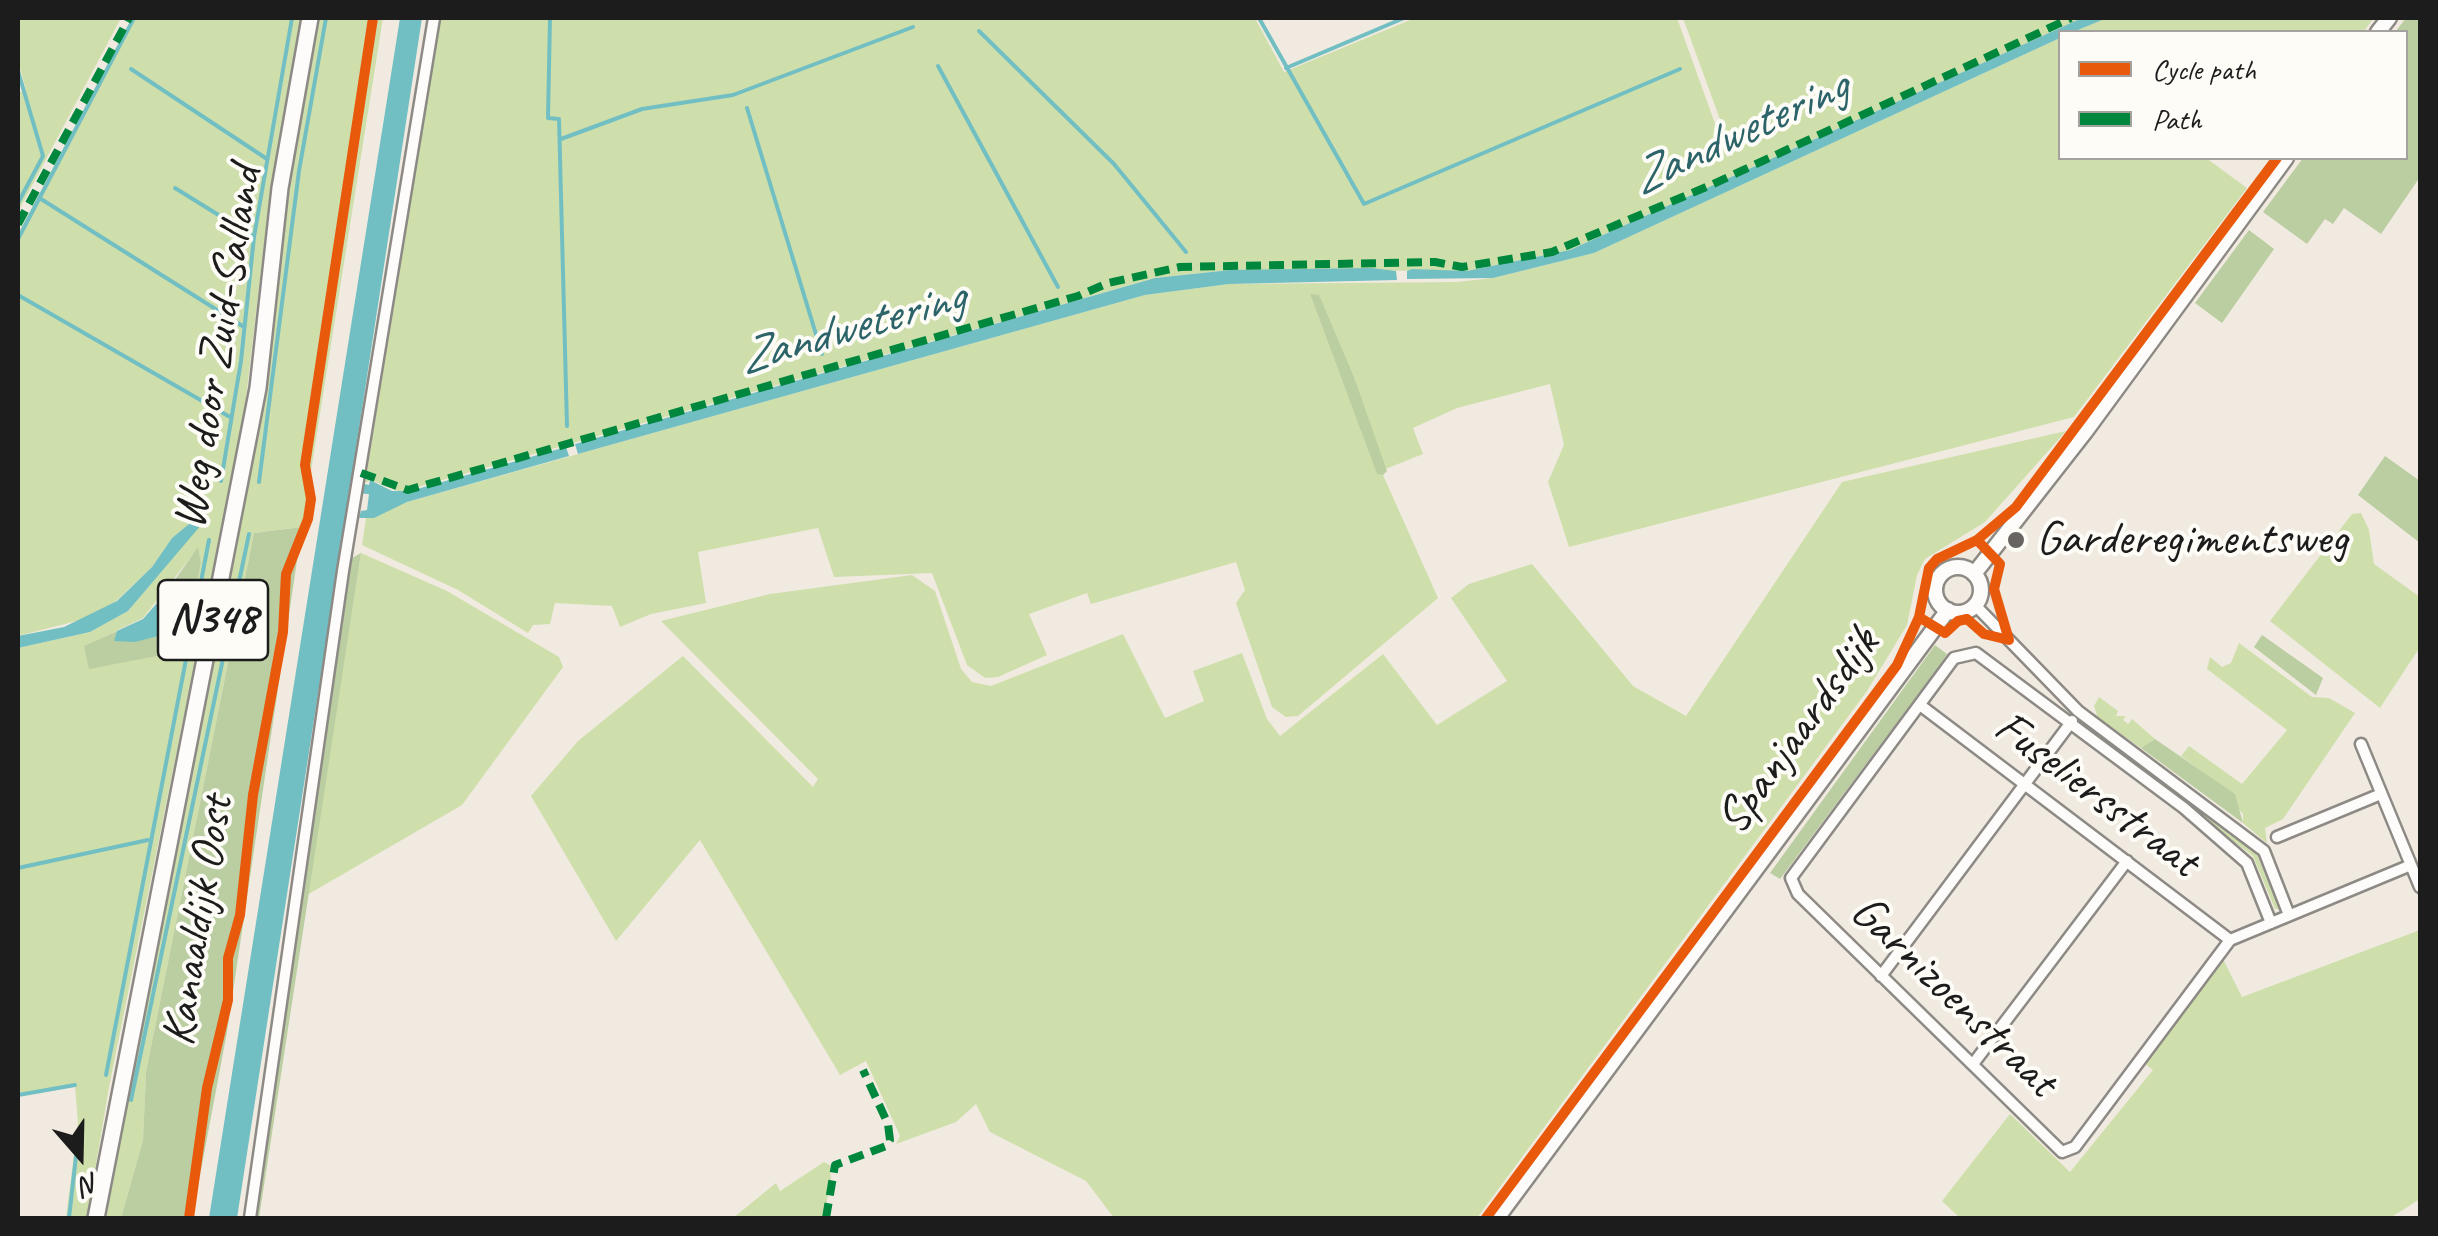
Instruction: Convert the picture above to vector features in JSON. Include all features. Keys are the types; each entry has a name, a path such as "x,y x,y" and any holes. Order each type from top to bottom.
{"main road":[{"name":"Weg door Zuid-Salland","path":"96,1218 258,388 280,188 310,18"}],"street":[{"path":"250,1218 342,572 358,495 398,217 434,18"},
{"path":"1974,574 2085,432 2285,160"},
{"path":"1949,568 1974,574 1980,586 1975,605 1963,612 1948,610 1936,598 1937,580 1949,568"},
{"path":"1975,605 2078,710 2264,851 2289,916"},
{"name":"Spanjaardsdijk","path":"1497,1218 1948,610"},
{"path":"1920,705 1954,658 1976,653 2184,808 2247,863 2271,922"},
{"name":"Fuseliersstraat","path":"1920,705 2230,940"},
{"name":"Garnizoenstraat","path":"1920,705 1791,878 1792,886 2062,1152 2069,1150 2230,940"},
{"path":"1881,976 2070,726 2078,710"},
{"path":"2360,744 2420,887"},
{"path":"2277,837 2382,794"},
{"path":"1973,1064 2127,861"},
{"path":"2230,940 2411,865"}],"green space":[{"path":"18,18 121,18 18,212 18,93 26,90 18,61"},
{"path":"133,18 303,18 269,201 243,424 109,1087 87,1218 66,1218 78,1123 75,1086 18,1096 18,648 90,632 128,611 209,514 172,538 152,567 115,602 92,617 18,636 18,234","holes":["198,548 201,563 184,651 85,646 143,618"]},
{"path":"318,18 383,18 302,527 254,533 146,1072 143,1140 121,1218 104,1218 258,432 291,157"},
{"path":"438,18 1255,18 1284,72 1415,18 1677,18 1727,157 1733,155 1683,18 2082,18 1570,250 1467,271 1230,270 1155,278 400,492 371,480 365,483"},
{"path":"2107,18 2374,18 2365,30 2078,30"},
{"path":"2406,18 2420,18 2420,177 2381,234 2344,208 2333,224 2325,219 2307,244 2263,212 2302,160 2408,160 2408,30 2397,30"},
{"path":"2058,39 2058,160 2209,160 2247,188 2074,417 1569,547 1548,482 1564,445 1550,384 1457,408 1413,428 1423,454 1383,470 1354,377 1310,294 1377,473 1383,475 1438,598 1298,716 1286,717 1272,707 1236,603 1245,590 1236,562 1091,604 1087,593 1029,614 1047,655 998,677 985,678 967,665 932,573 834,577 818,528 698,552 706,603 651,614 620,627 612,606 555,603 550,624 533,625 528,633 458,590 362,545 366,518 407,502 1145,295 1229,284 1457,282 1493,278 1594,253"},
{"path":"2249,230 2274,249 2222,323 2195,303"},
{"path":"1310,294 1319,295 1354,377 1387,471 1383,475 1377,474"},
{"path":"2066,431 1985,522 1925,559 1917,575 1907,625 1867,691 1477,1218 1114,1218 1086,1181 990,1132 976,1104 956,1122 896,1144 900,1136 866,1061 840,1075 700,840 616,941 531,796 578,741 683,656 813,787 818,779 661,621 770,594 912,575 935,591 961,669 972,682 991,686 1123,634 1165,718 1204,701 1193,671 1242,653 1267,719 1280,736 1383,654 1437,725 1507,681 1451,598 1469,584 1532,564 1633,686 1686,716 1842,482"},
{"path":"2385,456 2420,481 2420,543 2358,495"},
{"path":"2361,513 2369,530 2374,564 2420,597 2420,647 2380,708 2270,621 2352,514"},
{"path":"302,527 227,1032 192,1218 121,1218 143,1140 146,1072 254,533"},
{"path":"198,547 201,563 183,651 89,669 84,646 117,631 115,641 178,631 187,590 165,594"},
{"path":"361,553 447,591 559,657 563,667 462,805 307,895"},
{"path":"361,553 259,1218 252,1218 332,677 352,558"},
{"path":"2262,635 2323,678 2316,695 2254,647"},
{"path":"2239,643 2312,697 2329,698 2355,713 2283,819 2265,828 2267,843 2243,823 2243,814 2211,778 2181,756 2189,746 2242,784 2287,730 2207,669 2210,657 2222,667 2231,663"},
{"path":"1935,645 1947,654 1940,665 1780,879 1770,873"},
{"path":"2099,697 2118,711 2116,716 2126,716 2123,720 2128,724 2132,719 2155,739 2141,748 2098,718 2094,706"},
{"path":"2081,726 2095,730 2256,852 2279,909 2275,909 2253,856"},
{"path":"2155,739 2235,794 2243,823 2141,748"},
{"path":"2420,930 2420,1199 2390,1218 1960,1218 1942,1201 2010,1114 2070,1172 2153,1070 2144,1063 2223,959 2242,997"},
{"path":"824,1162 830,1165 831,1182 823,1218 733,1218 776,1183 780,1191"}],"water":[{"path":"400,18 422,18 351,481 369,485 370,480 392,491 410,491 566,447 569,456 407,502 374,518 359,518 361,511 367,510 369,494 349,493 237,1218 209,1218"},
{"path":"2082,18 2107,18 2078,30 2058,30 2058,39 1594,253 1493,278 1407,279 1407,271 1412,269 1467,271 1570,250"},
{"path":"1230,270 1396,271 1397,280 1229,284 1145,295 578,454 575,444 1155,278"},
{"path":"205,511 209,523 202,524 128,611 90,632 18,648 18,636 64,627 117,601 152,567 172,538"},
{"path":"187,590 178,631 135,642 114,641 117,631 143,619 165,594"}],"waterway":[{"path":"18,239 134,18"},
{"path":"221,481 241,361 254,237 292,18"},
{"path":"259,482 299,171 326,18"},
{"path":"550,18 548,118 559,119 567,426"},
{"path":"1259,18 1364,204 1680,69"},
{"path":"1286,68 1404,18"},
{"path":"561,139 642,109 733,95 913,27"},
{"path":"979,31 1114,164 1186,252"},
{"path":"938,66 1058,287"},
{"path":"131,69 267,159"},
{"path":"18,71 43,156 18,203"},
{"name":"Zandwetering","path":"747,108 822,354"},
{"path":"175,188 254,237"},
{"path":"41,199 244,327"},
{"path":"18,295 230,417"},
{"path":"131,1100 249,534"},
{"path":"106,1075 209,540"},
{"path":"18,868 148,840"},
{"path":"18,1095 75,1085"},
{"path":"69,1218 79,1130"}],"marked path":[{"path":"18,224 129,18"},
{"path":"361,473 408,490 1078,296 1108,283 1180,267 1435,262 1462,267 1552,252 1711,185 2071,18"},
{"path":"826,1218 835,1165 886,1146 890,1140 888,1124 863,1070"}],"cycle path":[{"name":"Kanaaldijk Oost","path":"189,1218 207,1088 228,1000 228,958 240,915 253,795 283,632 286,574 308,519 311,499 305,465 373,18"},
{"path":"1486,1218 1897,665 1919,617 1929,568 1937,559 1977,540 2016,507 2276,160"},
{"path":"1919,617 1945,633 1958,621 1967,619 1984,634 2009,640 1994,589 2000,564 1977,540"}],"place":[{"name":"Garderegimentsweg","path":"2016,540"}]}
